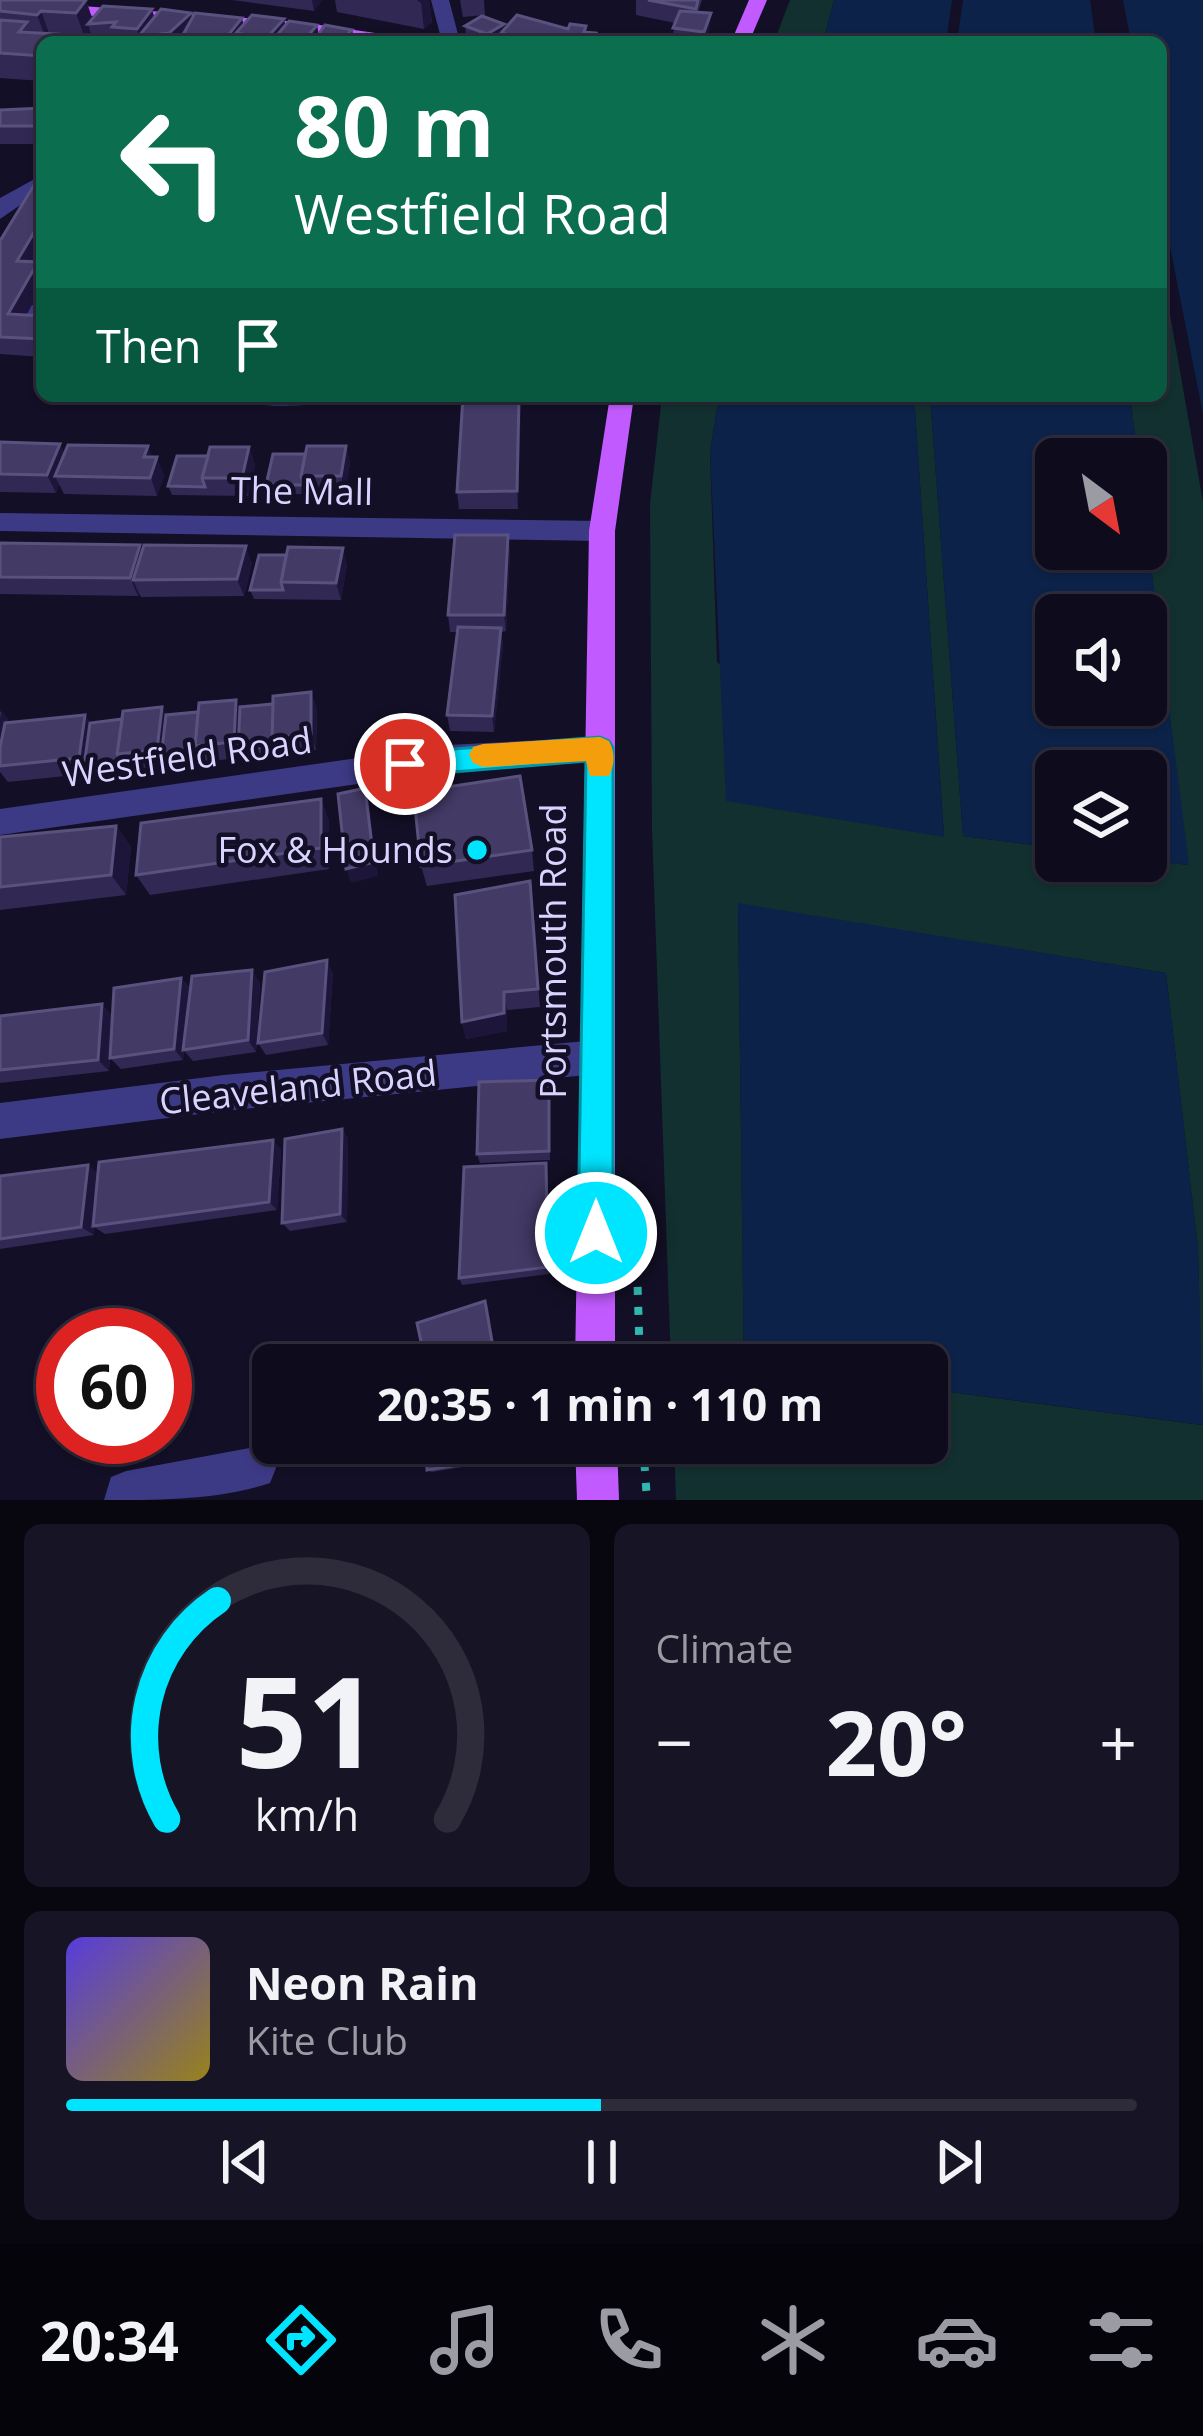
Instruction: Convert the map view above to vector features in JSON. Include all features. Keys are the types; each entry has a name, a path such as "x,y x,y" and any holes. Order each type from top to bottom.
{"main road":[{"path":"743,36 758,0"},
{"path":"0,2 361,36"},
{"name":"Portsmouth Road","path":"595,1344 602,531 621,402"},
{"path":"597,1464 598,1500"}],"street":[{"path":"440,0 449,36"},
{"path":"0,213 5,204 36,185"},
{"name":"The Mall","path":"0,522 602,531"},
{"name":"Westfield Road","path":"0,822 449,758 600,748"},
{"name":"Cleaveland Road","path":"0,1121 224,1093 597,1058"},
{"path":"125,1500 126,1492 255,1468"}],"path":[{"path":"644,1464 647,1500"}],"green space":[{"path":"790,0 834,0 825,36 776,36"},
{"path":"1167,297 1203,502 1203,1500 676,1500 675,1464 948,1464 948,1392 1202,1425 1198,1249 1166,973 738,904 744,1344 670,1344 652,829 650,504 661,402 718,402 710,452 717,662 944,836 914,402 930,402 963,836 1035,845 1035,882 1167,882 1167,862 1188,865 1167,696 1167,594 1154,594 1151,570 1167,570 1167,438 1135,438 1131,402 1167,402"}],"water":[{"path":"834,0 952,0 947,36 825,36"},
{"path":"963,0 1090,0 1095,36 958,36"},
{"path":"1123,0 1203,0 1203,414 1167,231 1167,36 1130,36"},
{"path":"718,402 914,402 944,837 726,801 710,452"},
{"path":"930,402 1131,402 1135,438 1035,438 1035,570 1152,570 1155,594 1035,594 1035,726 1167,726 1167,692 1189,865 1167,862 1167,750 1035,750 1035,845 963,836"},
{"path":"738,903 1166,973 1198,1249 1203,1425 948,1392 948,1344 744,1344"}],"building":[{"path":"0,0 86,0 76,13 41,11 37,15 0,11"},
{"path":"648,0 698,0 696,9"},
{"path":"103,6 152,9 137,29 112,27 116,22 88,24"},
{"path":"161,9 191,13 169,33 139,36"},
{"path":"680,11 711,13 704,32 673,28"},
{"path":"195,13 242,18 228,36 182,36"},
{"path":"252,15 284,19 268,36 236,33"},
{"path":"517,15 568,29 570,24 586,26 584,32 596,33 514,36 501,33"},
{"path":"482,16 504,24 487,34 465,26"},
{"path":"0,20 27,22 19,32 58,34 36,36 36,56 0,53"},
{"path":"289,21 317,25 308,36 276,36"},
{"path":"325,25 352,30 346,36 317,36"},
{"path":"36,108 36,126 0,126 0,110"},
{"path":"36,182 36,229 17,261 36,265 8,314 36,316 36,339 0,337 0,241"},
{"path":"463,402 519,402 517,491 457,492"},
{"path":"0,442 60,444 47,475 0,474"},
{"path":"68,445 148,446 144,457 157,457 150,478 55,476"},
{"path":"307,446 346,446 341,476 301,476"},
{"path":"210,447 249,447 242,478 202,478"},
{"path":"273,454 305,454 303,485 266,485"},
{"path":"177,456 208,456 202,478 205,487 168,486"},
{"path":"455,535 508,535 504,615 448,615"},
{"path":"0,543 140,545 130,578 0,577"},
{"path":"144,545 246,546 237,579 133,580"},
{"path":"288,547 343,548 336,583 281,582"},
{"path":"259,555 286,555 283,590 250,590"},
{"path":"458,627 501,628 492,716 447,715"},
{"path":"311,692 311,734 272,738 273,696"},
{"path":"236,700 234,742 195,746 199,703"},
{"path":"273,704 275,746 238,750 240,707"},
{"path":"162,707 157,750 117,754 123,711"},
{"path":"198,712 195,746 199,754 161,758 166,715"},
{"path":"85,715 79,758 0,766 5,723"},
{"path":"122,719 117,754 122,762 84,766 90,723"},
{"name":"Fox & Hounds","path":"520,776 532,850 421,866 415,807 430,806 427,790"},
{"path":"365,788 374,862 346,869 338,794"},
{"path":"321,799 321,848 136,875 141,823"},
{"path":"116,826 111,875 0,887 0,837"},
{"path":"530,881 538,989 504,992 504,1013 462,1022 455,895"},
{"path":"327,960 322,1033 258,1043 265,972"},
{"path":"252,970 248,1040 183,1050 192,976"},
{"path":"181,978 174,1049 110,1058 114,988"},
{"path":"102,1004 98,1060 0,1070 0,1016"},
{"path":"549,1080 549,1151 477,1154 479,1082"},
{"path":"342,1129 340,1214 282,1223 285,1139"},
{"path":"273,1140 269,1202 93,1226 99,1162"},
{"path":"546,1163 548,1267 459,1278 464,1167"},
{"path":"88,1165 81,1227 0,1239 0,1176"},
{"path":"485,1301 492,1344 422,1344 417,1323"},
{"path":"427,1464 465,1464 427,1470"}],"slow traffic":[{"path":"483,755 600,748 600,767"}],"place":[{"name":"Fox & Hounds","path":"477,850"}],"route":[{"path":"405,764 600,748 596,1233"}]}
